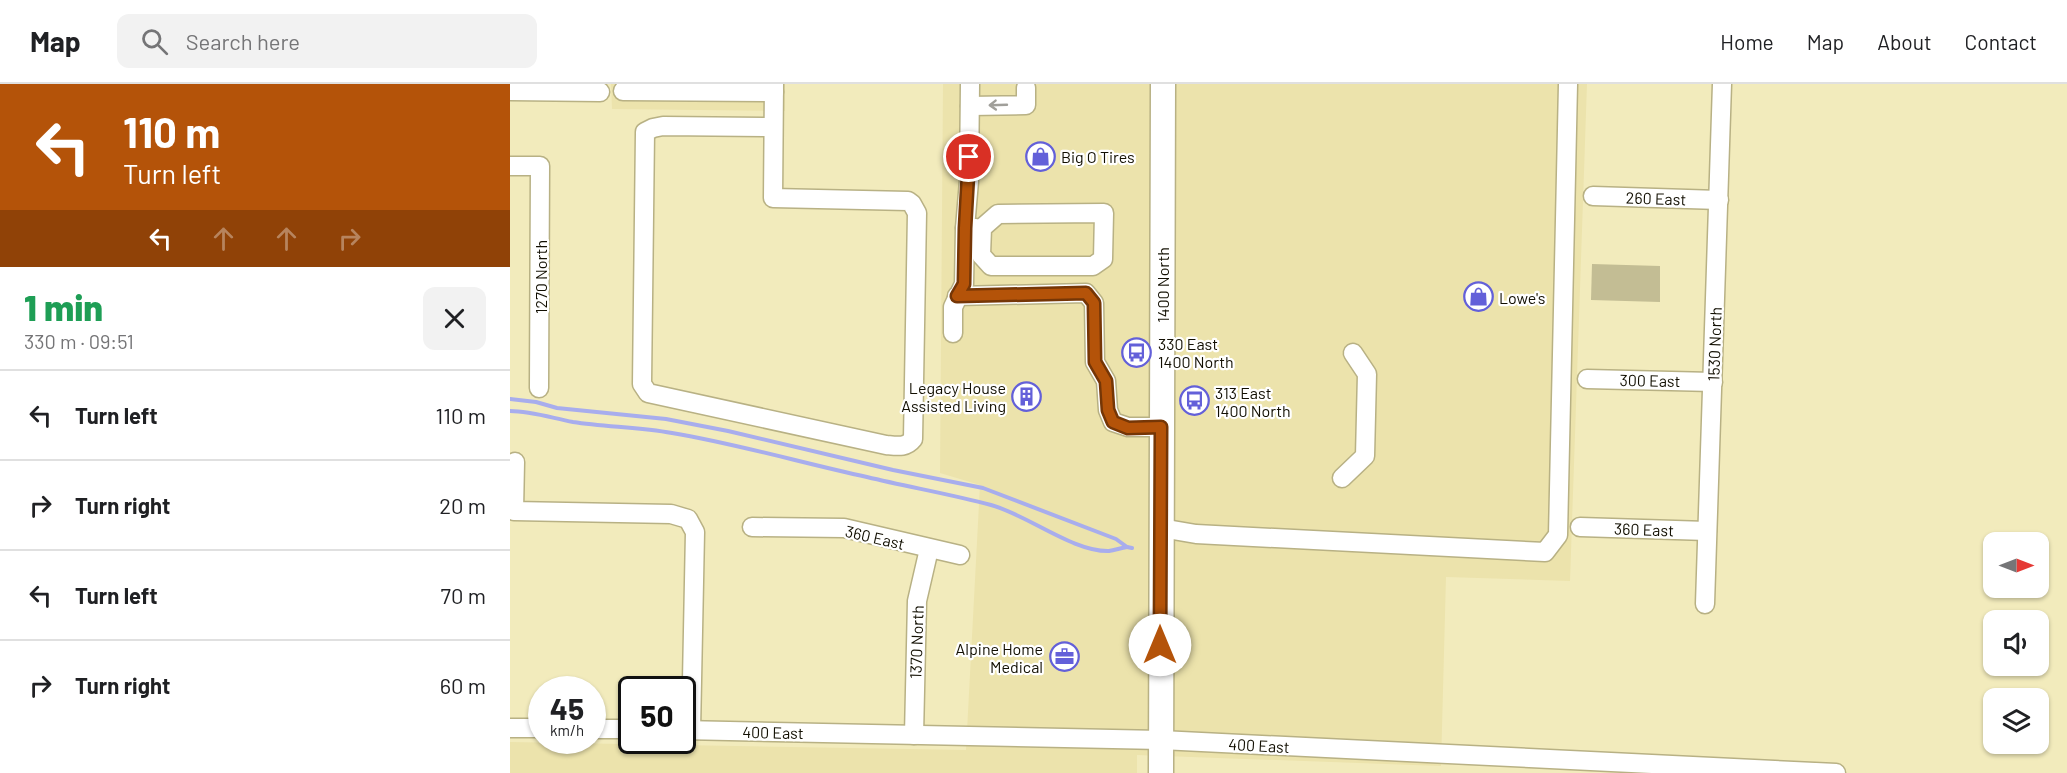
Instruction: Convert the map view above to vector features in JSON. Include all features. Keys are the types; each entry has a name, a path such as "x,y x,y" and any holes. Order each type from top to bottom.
{"main road":[{"name":"1400 North","path":"1161,773 1164,84"}],"street":[{"path":"970,84 969,181 973,228 981,255 991,266 1094,266 1103,260 1104,213 998,214 973,228"},
{"path":"1161,528 1219,535 1545,552 1558,536 1568,84"},
{"name":"1530 North","path":"1705,604 1722,84"},
{"path":"623,91 774,88 774,126 773,198 908,201 912,204 917,213 913,439 909,444 886,445 648,393 642,384 645,132 663,126 774,126"},
{"path":"970,106 1026,105 1026,88"},
{"path":"510,91 600,92"},
{"name":"1270 North","path":"510,166 540,166 539,388"},
{"name":"260 East","path":"1593,196 1719,200"},
{"path":"953,333 953,306 964,284 973,228"},
{"path":"957,296 1086,293 1094,303 1095,362 1106,381 1108,410 1113,422 1128,428 1161,427"},
{"path":"1342,478 1365,456 1367,374 1353,353"},
{"name":"300 East","path":"1587,379 1713,382"},
{"path":"515,462 514,512 671,514 688,519 695,532 689,676"},
{"name":"360 East","path":"752,527 844,528 960,555"},
{"name":"360 East","path":"1580,527 1707,531"},
{"name":"1370 North","path":"914,735 917,602 929,549"},
{"path":"510,728 528,728"},
{"name":"400 East","path":"696,730 1161,740 1836,773"}],"shaded area":[{"path":"611,84 785,84 785,111 612,109"},
{"path":"943,84 1587,84 1570,581 1446,577 1441,766 1137,755 1137,773 510,773 510,742 528,742 528,754 606,754 606,744 618,744 618,754 696,754 696,745 966,750 980,485 940,473"},
{"path":"1592,264 1660,266 1660,302 1591,300"}],"waterway":[{"path":"510,399 536,402 557,408 666,419 983,488 1116,539 1132,548"},
{"path":"510,411 534,413 585,424 697,437 991,505 1066,540 1095,550 1109,551 1127,547"}],"place":[{"name":"Big O Tires","path":"1040,156"},
{"name":"Lowe's","path":"1478,297"},
{"name":"330 East 1400 North","path":"1137,352"},
{"name":"Legacy House Assisted Living","path":"1027,396"},
{"name":"313 East 1400 North","path":"1194,401"},
{"name":"Alpine Home Medical","path":"1064,657"}],"route":[{"path":"969,157 964,284 957,296 1086,293 1094,303 1095,362 1106,381 1108,410 1113,422 1128,428 1161,427 1160,645"}]}
